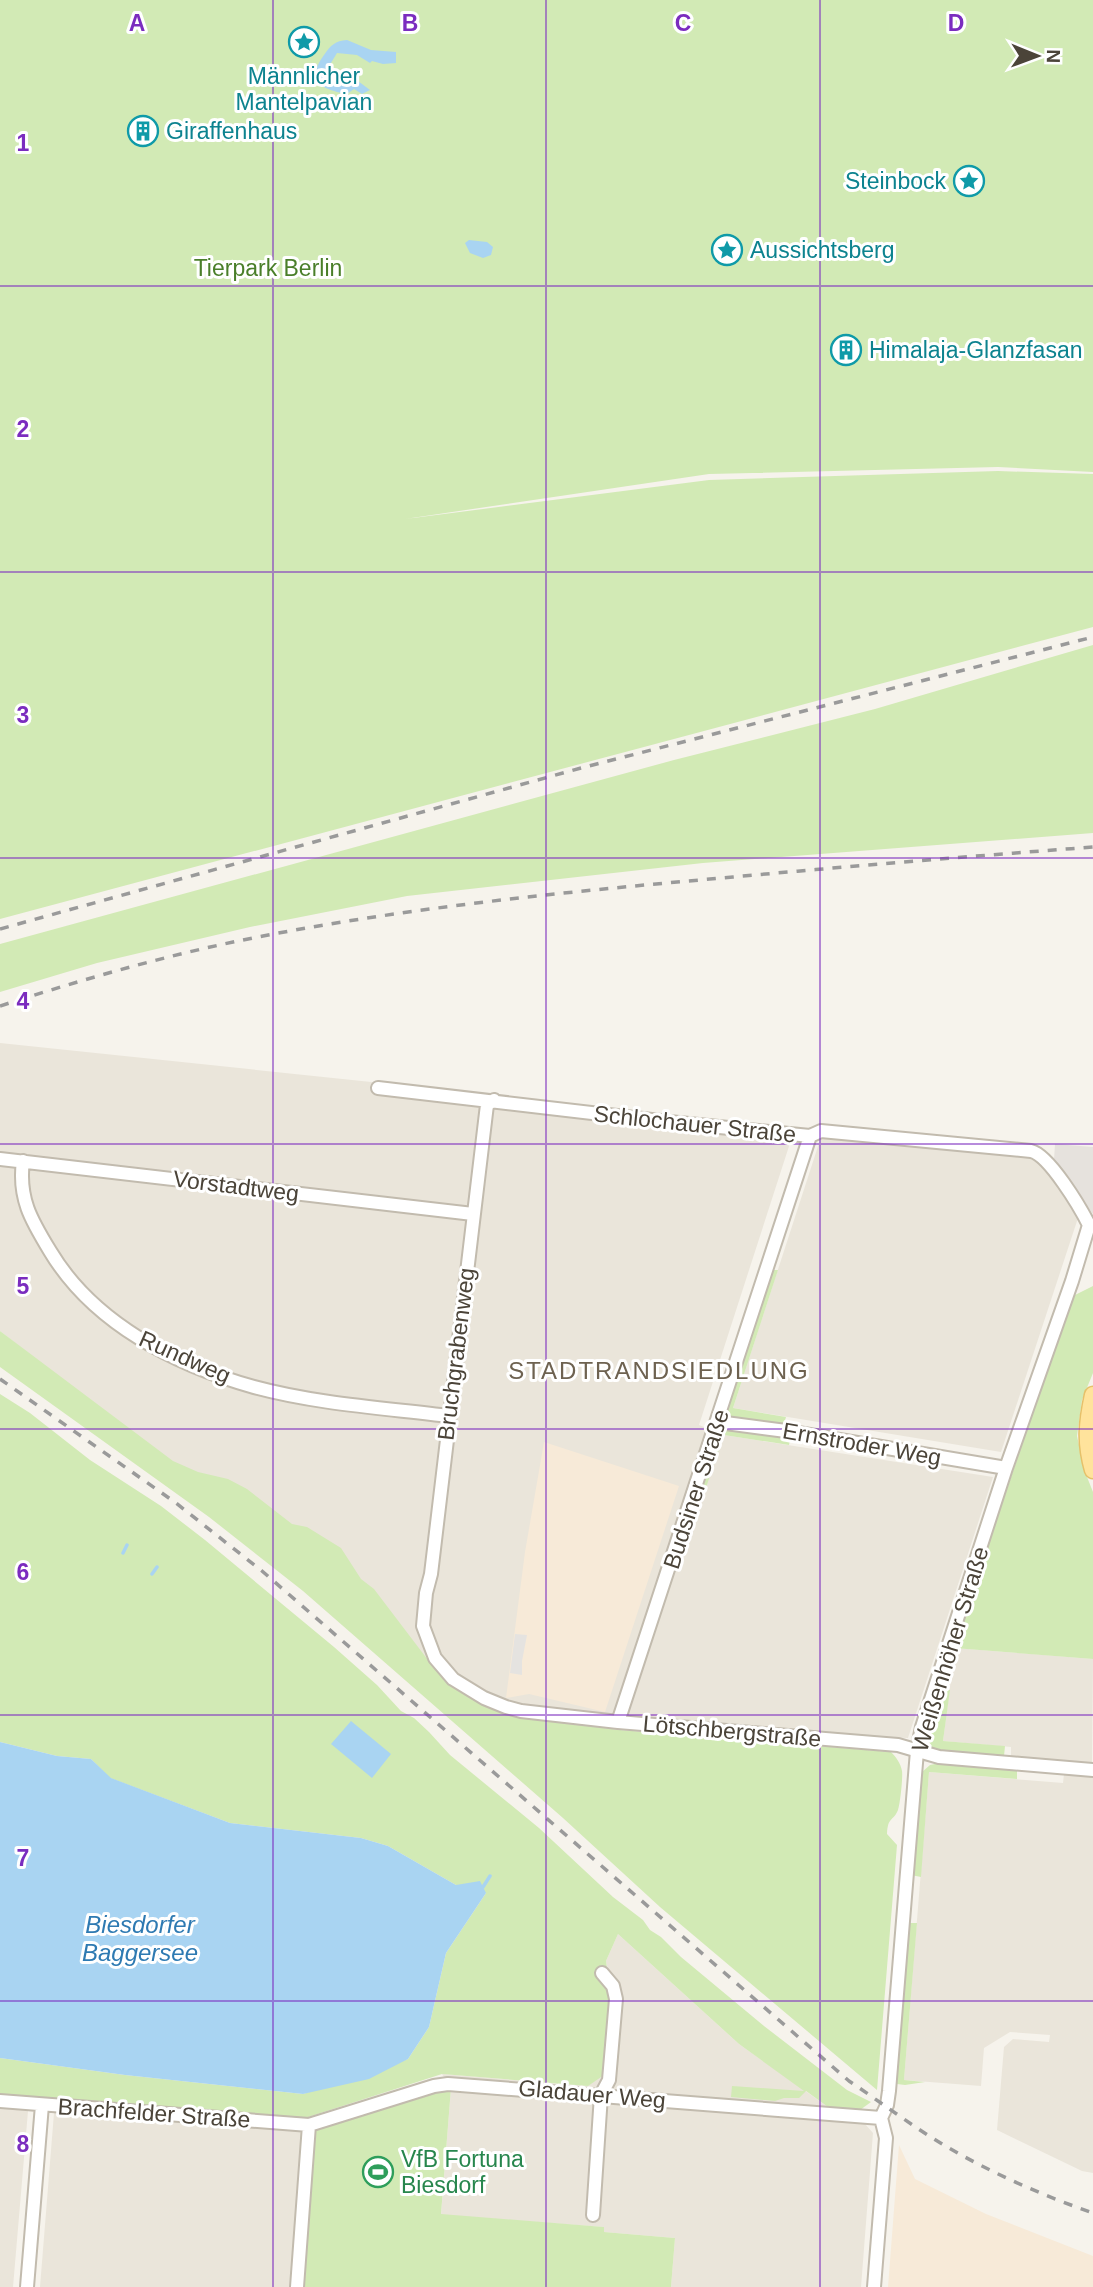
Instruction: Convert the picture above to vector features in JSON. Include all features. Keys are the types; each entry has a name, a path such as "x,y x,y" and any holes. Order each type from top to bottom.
{"main road":[{"path":"1093,1395 1088,1420 1087,1449 1093,1470"}],"street":[{"name":"Schlochauer Straße","path":"378,1087 810,1136 821,1131 1031,1151 1039,1153 1049,1164"},
{"name":"Bruchgrabenweg","path":"424,1611 487,1105 494,1100"},
{"name":"Budsiner Straße","path":"618,1721 810,1136"},
{"name":"Vorstadtweg","path":"0,1159 473,1214"},
{"name":"Rundweg","path":"23,1161 22,1192 35,1227 59,1266 84,1296 141,1340 184,1361 254,1387 308,1398 449,1416"},
{"name":"Weißenhöher Straße","path":"874,2287 886,2138 881,2118 889,2091 917,1751 922,1727 1006,1468 1072,1281 1088,1225 1049,1164"},
{"name":"Ernstroder Weg","path":"718,1422 1006,1468"},
{"name":"Lötschbergstraße","path":"424,1611 424,1626 435,1658 453,1679 484,1698 520,1711 898,1745 939,1757 1093,1770"},
{"path":"593,2216 601,2095 609,2080 616,1999 613,1986 602,1973"},
{"name":"Gladauer Weg","path":"309,2125 433,2086 448,2084 881,2118"},
{"name":"Brachfelder Straße","path":"0,2101 309,2125"},
{"path":"27,2287 42,2105"},
{"path":"297,2287 309,2125"}],"shaded area":[{"path":"0,1043 486,1094 674,1129 791,1140 699,1425 724,1435 993,1477 908,1738 885,1737 891,1752 620,1730 519,1717 481,1704 450,1685 0,1331"},
{"path":"821,1137 1038,1156 1078,1218 1001,1452 733,1408"},
{"path":"1055,1144 1093,1147 1093,1214 1054,1160"},
{"path":"544,1442 679,1486 605,1712 529,1694 506,1698 525,1552"},
{"path":"515,1634 527,1635 522,1675 510,1673"},
{"path":"955,1648 1093,1659 1092,1764 1011,1756 1011,1747 943,1741"},
{"path":"929,1772 1063,1783 1064,1774 1093,1776 1093,2173 1082,2171 997,2130 1004,2047 1013,2039 1049,2042 1050,2035 1010,2032 984,2048 981,2086 904,2080"},
{"path":"618,1934 739,2044 828,2107 826,2120 865,2124 873,2133 861,2287 671,2287 675,2238 604,2232 604,2227 441,2215 451,2088 442,2074 588,2086 610,1990 606,1961"},
{"path":"0,2095 302,2119 321,2113 322,2127 315,2130 303,2287 40,2287 54,2113 28,2111 13,2287 0,2287"},
{"path":"899,2145 915,2179 986,2214 1093,2256 1093,2287 888,2287"}],"green space":[{"name":"Tierpark Berlin","path":"0,0 1093,0 1093,472 998,467 709,474 405,519 709,480 998,471 1093,474 1093,627 0,919"},
{"path":"1093,645 1093,833 703,863 407,896 250,927 97,963 0,992 0,944 674,760 875,709"},
{"path":"771,1270 778,1270 733,1408 786,1417 783,1427 730,1419 725,1414"},
{"path":"1093,1286 1093,1373 1082,1400 1077,1436 1085,1472 1093,1492 1093,1659 954,1648 1071,1297"},
{"path":"0,1331 173,1461 198,1472 228,1479 247,1489 292,1524 307,1527 341,1548 361,1579 374,1589 431,1664 450,1685 481,1704 519,1717 620,1730 891,1752 901,1766 902,1779 899,1807 890,1822 887,1834 897,1845 877,2090 660,1907 563,1818 303,1591 209,1517 0,1367"},
{"path":"0,1394 30,1413 90,1460 161,1506 205,1540 334,1647 377,1685 401,1711 414,1718 450,1755 539,1828 681,1957 847,2090 871,2102 860,2110 828,2107 806,2091 799,2098 775,2101 731,2097 732,2086 804,2091 739,2044 618,1934 606,1961 610,1990 604,2075 588,2086 442,2074 302,2119 0,2095 0,2058 125,2075 303,2094 408,2059 429,2027 446,1953 486,1893 456,1885 388,1846 361,1838 230,1823 110,1778 91,1759 57,1756 0,1742"},
{"path":"727,1428 791,1435 789,1445 724,1435 700,1505 695,1503 718,1433"},
{"path":"942,1689 950,1690 943,1741 1005,1746 1004,1756 935,1751 929,1738 929,1730"},
{"path":"940,1763 1017,1769 1017,1779 929,1772 921,1877 911,1875 922,1772 930,1765"},
{"path":"908,1923 917,1923 904,2080 925,2082 905,2085 897,2084 895,2080"},
{"name":"VfB Fortuna Biesdorf","path":"451,2088 441,2214 604,2227 604,2232 675,2238 671,2287 303,2287 315,2129"}],"water":[{"path":"347,40 371,50 396,52 396,63 383,64 372,61 370,63 357,55 337,53 323,76 334,84 358,81 370,90 362,94 354,89 347,94 329,89 318,82 316,77 318,64 329,49 336,43"},
{"path":"469,240 487,242 493,247 491,255 483,258 470,253 465,243"},
{"path":"351,1721 391,1754 372,1778 331,1744"},
{"name":"Biesdorfer Baggersee","path":"0,1742 57,1756 91,1759 111,1778 230,1823 361,1838 388,1846 456,1885 480,1881 486,1893 446,1953 429,2027 408,2059 369,2079 303,2094 125,2075 0,2058"}],"waterway":[{"path":"123,1553 127,1545"},
{"path":"152,1574 157,1567"},
{"path":"483,1887 490,1876"}],"railway":[{"path":"0,929 581,768 1093,637"},
{"path":"0,1006 197,950 380,916 615,888 1093,847"},
{"path":"0,1379 176,1503 262,1571 849,2081 961,2155 1026,2187 1093,2213"}],"place":[{"name":"Männlicher Mantelpavian","path":"304,42"},
{"name":"Giraffenhaus","path":"143,131"},
{"name":"Steinbock","path":"969,181"},
{"name":"Aussichtsberg","path":"727,250"},
{"name":"Himalaja-Glanzfasan","path":"846,350"},
{"name":"VfB Fortuna Biesdorf","path":"378,2172"}],"district":[{"name":"STADTRANDSIEDLUNG","path":"659,1370"}]}
